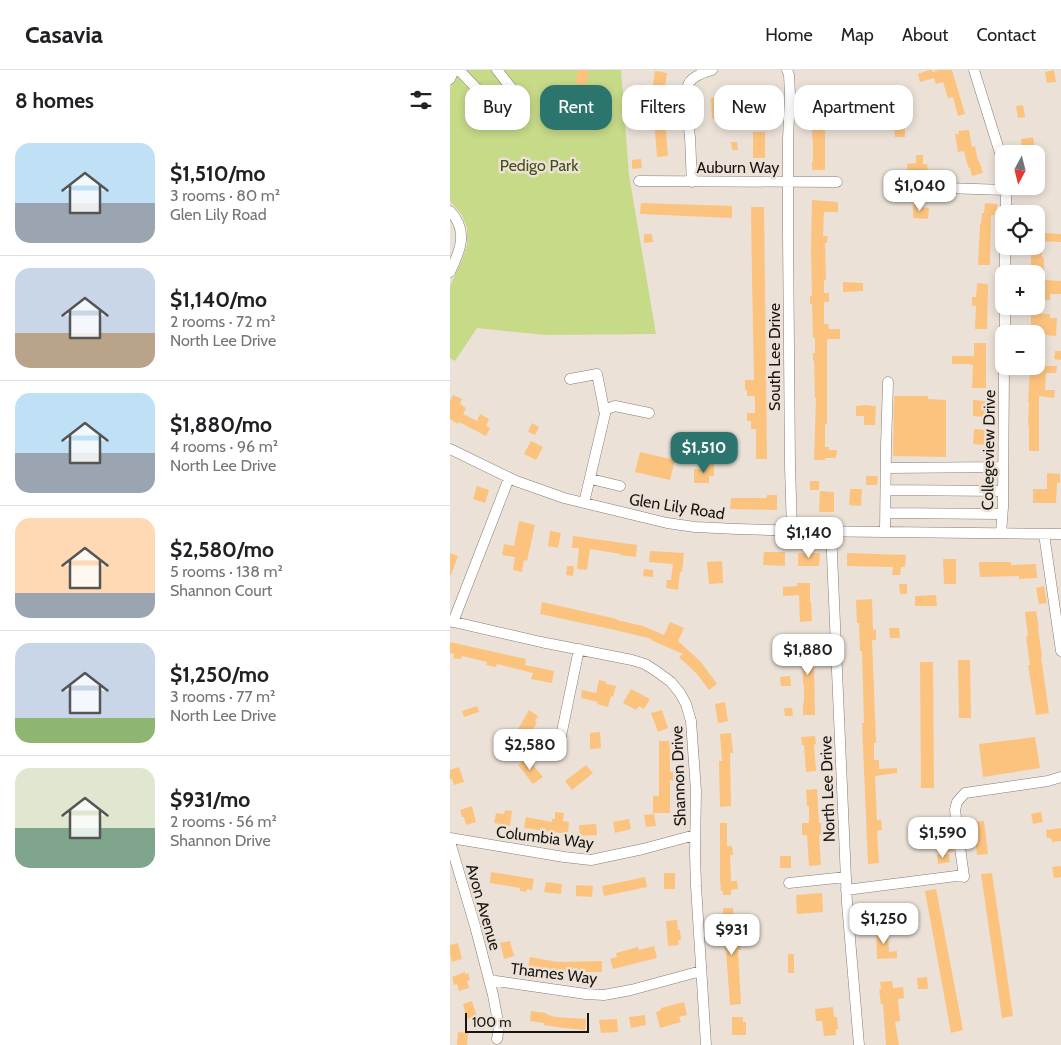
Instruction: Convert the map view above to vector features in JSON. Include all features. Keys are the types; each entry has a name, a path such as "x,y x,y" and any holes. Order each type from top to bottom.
{"street":[{"path":"450,79 454,70"},
{"path":"459,70 498,111 503,115 510,115 521,107 522,103 497,70"},
{"path":"692,182 686,96 691,80 712,70"},
{"name":"South Lee Drive","path":"787,70 790,89 788,182 792,531"},
{"path":"974,70 997,145"},
{"name":"Auburn Way","path":"639,181 836,182"},
{"path":"901,191 945,188 995,188"},
{"path":"450,211 458,222 462,235 458,253 450,272"},
{"path":"570,379 597,374 605,414 584,503"},
{"name":"Collegeview Drive","path":"1001,533 1004,375"},
{"path":"885,532 888,382"},
{"path":"604,410 615,406 649,413"},
{"name":"Glen Lily Road","path":"450,449 509,478 543,491 667,523 695,527 737,530 1061,534"},
{"path":"886,468 1003,467"},
{"path":"451,622 509,478"},
{"path":"591,479 620,486"},
{"path":"886,490 1003,491"},
{"path":"886,513 1002,514"},
{"name":"North Lee Drive","path":"831,531 846,890 859,1045"},
{"path":"1044,534 1058,611 1061,651"},
{"name":"Shannon Drive","path":"451,622 645,664 662,674 680,693 688,710 692,728 696,791 696,886 706,1045"},
{"path":"560,741 579,649"},
{"path":"846,890 964,876 955,810 958,802 966,793 1048,781 1061,777"},
{"name":"Columbia Way","path":"450,840 591,860 695,835"},
{"name":"Avon Avenue","path":"450,840 489,980 499,1027 497,1039"},
{"path":"789,883 846,877"},
{"name":"Thames Way","path":"489,980 604,995 631,990 701,971"}],"green space":[{"name":"Pedigo Park","path":"459,70 621,70 622,130 626,130 629,175 656,334 545,335 477,328 455,361 450,358 450,286 467,245 467,228 462,215 450,201 450,87"}],"building":[{"path":"578,70 589,70 586,85 575,83"},
{"path":"932,70 932,72 952,70 965,114 958,116 953,97 948,98 943,82 936,84 934,78 920,82 918,74"},
{"path":"1054,70 1056,82 1047,83 1045,72"},
{"path":"655,71 667,73 665,85 653,85"},
{"path":"711,98 714,98 714,119 712,119"},
{"path":"1023,105 1025,117 1018,118 1016,106"},
{"path":"655,130 666,130 668,156 657,157"},
{"path":"812,130 825,130 825,170 812,170"},
{"path":"894,130 905,130 905,137 895,137"},
{"path":"969,130 972,147 975,146 983,173 972,176 964,151 958,152 955,134 959,134 958,131"},
{"path":"753,132 765,132 765,158 753,158"},
{"path":"1033,137 1034,145 1022,145 1021,139"},
{"path":"731,142 737,142 738,150 732,150"},
{"path":"916,155 923,155 923,164 927,164 928,174 908,176 907,164 916,163"},
{"path":"641,159 642,168 632,169 632,160"},
{"path":"812,200 838,202 838,212 824,212 823,236 828,236 827,243 825,243 826,280 824,280 824,293 829,293 829,302 824,302 824,324 828,324 829,329 840,329 840,339 827,339 827,424 825,424 825,447 829,447 829,450 837,450 836,458 825,458 825,460 814,460 816,398 813,353 815,353 815,338 813,338 812,304 810,304 810,296 812,296"},
{"path":"641,203 732,206 732,218 640,214"},
{"path":"985,203 997,204 995,205 995,215 991,215 990,265 978,265 980,224 982,213 984,213"},
{"path":"913,205 929,208 928,219 913,218"},
{"path":"751,207 764,207 767,459 756,459 756,429 751,429 751,421 747,421 747,413 755,413 755,397 747,396 747,390 745,390 745,380 754,380"},
{"path":"1045,233 1061,234 1061,242 1045,241"},
{"path":"644,234 652,234 653,242 644,243"},
{"path":"1031,255 1042,255 1044,265 1031,265"},
{"path":"1045,280 1061,281 1061,294 1050,294 1050,300 1045,300"},
{"path":"843,282 863,283 863,291 843,292"},
{"path":"977,283 988,284 987,329 975,329 976,306 972,306 972,297 976,297"},
{"path":"1050,314 1050,318 1057,318 1056,336 1045,335 1045,325 1031,325 1031,315"},
{"path":"974,343 986,343 986,388 972,388 973,365 952,364 952,356 974,356"},
{"path":"1055,351 1061,351 1061,360 1054,359"},
{"path":"1045,366 1057,366 1056,373 1046,373 1045,390 1055,390 1054,398 1039,396 1039,451 1029,451 1030,375 1045,375"},
{"path":"453,395 462,399 460,404 466,408 463,414 477,421 480,414 489,419 486,426 490,428 486,436 450,419 450,401"},
{"path":"894,396 928,396 928,399 946,400 946,457 893,456"},
{"path":"973,400 985,401 985,417 973,416"},
{"path":"856,406 876,406 875,425 864,425 864,416 856,416"},
{"path":"532,423 539,427 535,435 528,432"},
{"path":"974,429 985,430 984,445 973,444"},
{"path":"690,439 703,439 703,448 691,448"},
{"path":"531,441 543,447 536,460 524,454"},
{"path":"640,452 675,460 670,480 635,472"},
{"path":"707,462 714,462 714,476 709,476 709,483 694,483 694,469 707,469"},
{"path":"1047,473 1060,474 1060,483 1057,483 1056,503 1033,503 1033,489 1047,489"},
{"path":"866,476 878,476 877,485 866,485"},
{"path":"810,481 819,481 819,490 810,490"},
{"path":"477,486 489,490 485,503 473,499"},
{"path":"850,489 862,489 861,506 849,505"},
{"path":"820,491 834,492 834,512 819,512"},
{"path":"767,495 777,495 777,510 730,509 731,498 766,498"},
{"path":"519,521 535,525 527,561 524,560 522,572 513,570 515,557 502,555 504,544 514,546"},
{"path":"550,531 561,533 558,548 548,546"},
{"path":"573,536 637,545 636,557 590,549 587,570 577,569 579,548 572,548"},
{"path":"650,551 684,553 678,590 666,588 667,580 671,580 673,564 649,562"},
{"path":"764,552 785,552 785,566 763,565"},
{"path":"450,553 458,556 451,575 450,575"},
{"path":"798,553 820,553 819,566 798,566"},
{"path":"847,553 906,555 905,567 901,567 900,575 892,575 893,567 847,566"},
{"path":"943,559 956,559 956,584 944,584"},
{"path":"722,561 723,583 709,584 707,562"},
{"path":"979,562 1011,562 1011,565 1036,564 1037,578 1019,579 1019,576 980,577"},
{"path":"567,566 574,566 573,576 566,575"},
{"path":"644,569 653,570 653,577 643,576"},
{"path":"797,583 810,583 812,621 800,622 799,595 783,596 783,587 797,586"},
{"path":"899,584 907,584 907,594 900,594"},
{"path":"1044,586 1047,603 1039,604 1036,588"},
{"path":"936,595 937,606 915,606 915,596"},
{"path":"872,599 873,630 876,629 876,640 872,640 876,743 874,743 874,760 879,760 879,769 897,768 897,773 875,776 877,820 881,820 882,830 878,830 877,833 879,863 868,864 862,723 864,723 862,651 860,651 856,600"},
{"path":"542,602 643,626 664,635 670,622 684,628 678,641 701,662 717,684 709,690 697,674 679,657 683,654 652,639 540,614"},
{"path":"1036,611 1049,713 1036,715 1028,665 1030,665 1025,612"},
{"path":"889,628 899,628 900,638 890,638"},
{"path":"802,635 812,635 815,715 803,715"},
{"path":"450,642 526,659 525,665 554,671 552,683 531,679 533,673 497,664 496,667 486,665 487,662 462,656 461,659 453,658 454,654 450,653"},
{"path":"958,660 970,660 971,718 959,718"},
{"path":"920,662 933,662 934,788 921,788"},
{"path":"790,676 791,686 781,686 780,677"},
{"path":"599,680 616,686 608,707 597,704 598,702 581,698 582,690 596,693"},
{"path":"631,689 650,699 644,709 639,706 636,710 623,703"},
{"path":"725,702 728,721 718,723 715,704"},
{"path":"477,706 479,712 464,717 462,711"},
{"path":"784,708 792,708 793,716 785,716"},
{"path":"529,710 538,716 532,731 530,730 528,734 518,729"},
{"path":"662,710 668,728 658,732 651,713"},
{"path":"600,732 601,748 590,749 590,733"},
{"path":"731,733 733,753 730,753 731,806 720,807 719,761 722,761 720,734"},
{"path":"815,736 816,771 806,772 804,745 802,745 801,737"},
{"path":"1035,737 1040,768 983,777 979,744"},
{"path":"659,741 670,741 670,772 673,772 673,781 670,780 670,813 653,813 653,796 659,796"},
{"path":"527,758 543,777 533,784 518,765"},
{"path":"586,765 593,773 572,790 565,781"},
{"path":"459,767 464,782 454,785 452,779 450,779 450,770"},
{"path":"817,789 819,823 821,823 821,835 819,835 821,865 809,866 807,835 802,835 802,823 809,823 809,806 807,806 806,790"},
{"path":"472,806 476,822 466,825 460,810"},
{"path":"505,810 512,811 508,828 500,827 500,824 494,823 496,813 504,814"},
{"path":"555,812 564,813 563,821 569,822 568,834 524,828 526,817 552,822 552,819 555,819"},
{"path":"1041,812 1043,822 1033,824 1031,814"},
{"path":"654,814 656,826 646,827 644,815"},
{"path":"629,819 631,829 615,833 613,822"},
{"path":"984,821 988,854 977,855 973,822"},
{"path":"720,823 727,823 727,846 732,846 733,855 730,855 731,881 737,881 738,889 731,890 731,895 723,895 723,891 721,891"},
{"path":"596,824 597,835 580,836 579,825"},
{"path":"1061,828 1061,841 1052,842 1051,838 1047,838 1046,830"},
{"path":"943,837 952,837 954,852 945,853"},
{"path":"949,854 950,862 938,864 937,855"},
{"path":"780,856 791,856 791,868 780,868"},
{"path":"1061,866 1061,877 1054,878 1052,867"},
{"path":"491,872 534,879 532,890 520,891 520,888 490,883"},
{"path":"664,873 675,873 675,889 664,889"},
{"path":"992,873 1013,1016 1002,1018 981,874"},
{"path":"645,877 647,887 604,896 602,886"},
{"path":"546,882 562,884 561,894 544,892"},
{"path":"576,885 593,886 592,897 576,896"},
{"path":"936,889 963,1030 951,1033 925,891"},
{"path":"822,893 823,912 797,914 796,895"},
{"path":"723,908 733,908 736,939 740,939 741,950 738,950 741,1004 730,1005 723,933"},
{"path":"677,920 681,940 678,940 679,945 668,946 666,921"},
{"path":"882,925 883,934 888,934 889,952 897,951 897,958 877,959 876,926"},
{"path":"510,941 514,956 504,959 500,943"},
{"path":"458,943 462,959 452,962 450,945"},
{"path":"654,946 657,958 613,969 610,959 617,957 616,953 638,947 639,950"},
{"path":"788,954 794,954 794,973 788,973"},
{"path":"530,957 557,962 602,961 602,972 553,972 528,968"},
{"path":"465,972 465,974 468,973 470,980 467,981 469,988 459,991 457,984 454,985 452,977"},
{"path":"927,977 928,989 918,989 917,978"},
{"path":"892,981 893,988 903,987 904,998 898,999 900,1021 895,1022 899,1045 886,1045 883,1004 881,1004 879,989 881,989 880,982"},
{"path":"472,1001 477,1017 467,1019 463,1004"},
{"path":"684,1002 687,1015 679,1017 681,1022 660,1028 656,1012 661,1010 661,1008"},
{"path":"833,1007 834,1017 837,1017 838,1029 836,1029 836,1035 824,1036 822,1021 816,1021 815,1009"},
{"path":"531,1011 546,1013 555,1017 586,1019 585,1030 544,1025 544,1023 530,1021"},
{"path":"645,1015 646,1025 631,1028 629,1017"},
{"path":"732,1017 743,1017 743,1022 746,1022 746,1035 732,1035"},
{"path":"617,1019 618,1032 601,1033 599,1020"},
{"path":"458,1032 468,1033 467,1045 457,1045"}]}
